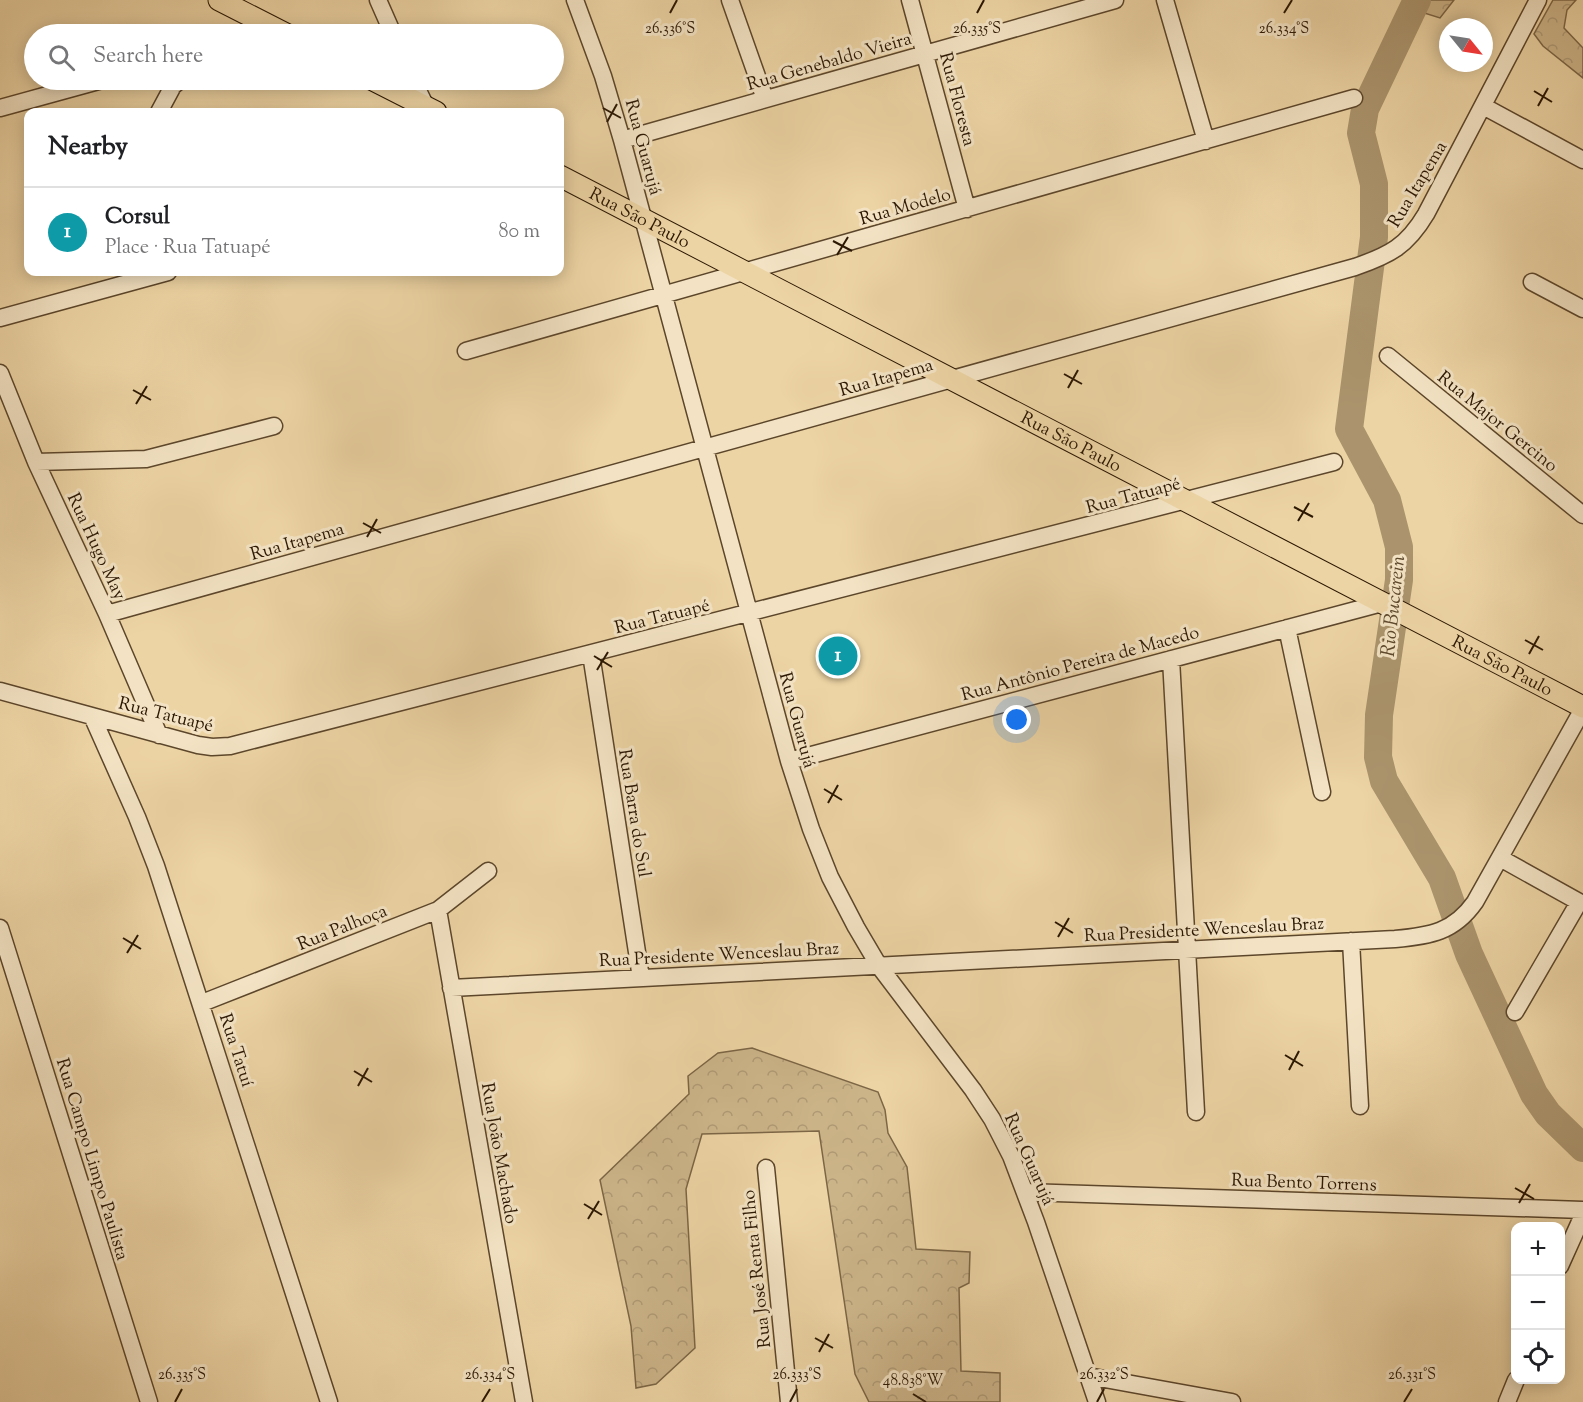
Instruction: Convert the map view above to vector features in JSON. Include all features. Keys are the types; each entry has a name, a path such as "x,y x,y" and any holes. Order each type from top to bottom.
{"main road":[{"path":"219,0 260,24"},
{"path":"392,90 427,108"},
{"name":"Rua São Paulo","path":"564,178 1583,708"}],"street":[{"path":"378,0 389,24"},
{"name":"Rua Guarujá","path":"575,0 603,76 622,140 789,761 811,829 830,877 879,966 973,1090 992,1119 1011,1156 1097,1402"},
{"path":"730,0 765,99"},
{"name":"Rua Floresta","path":"910,0 967,209"},
{"name":"Rua Genebaldo Vieira","path":"622,140 1114,0"},
{"path":"1165,0 1206,141"},
{"name":"Rua Itapema","path":"107,614 1355,267 1384,257 1410,238 1419,226 1538,0"},
{"path":"0,108 66,90"},
{"path":"161,108 171,90"},
{"path":"418,90 430,108"},
{"name":"Rua Modelo","path":"466,351 1354,98"},
{"path":"1483,106 1583,160"},
{"path":"0,318 153,276"},
{"path":"1532,282 1583,309"},
{"name":"Rua Major Gercino","path":"1388,356 1583,515"},
{"name":"Rua Hugo May","path":"0,373 36,462 107,614 159,735"},
{"path":"36,462 146,459 274,426"},
{"name":"Rua Tatuapé","path":"0,691 198,745 230,746 1334,462"},
{"name":"Rua Antônio Pereira de Macedo","path":"789,761 1382,603"},
{"path":"1287,628 1322,792"},
{"name":"Rua Barra do Sul","path":"591,654 641,978"},
{"path":"1171,659 1196,1112"},
{"name":"Rua Presidente Wenceslau Braz","path":"451,988 1416,937 1456,922 1475,902 1583,708"},
{"name":"Rua Tatuí","path":"92,716 156,866 330,1402"},
{"path":"1500,858 1580,902 1515,1012"},
{"name":"Rua Palhoça","path":"202,1003 438,910 488,871"},
{"name":"Rua João Machado","path":"438,910 524,1402"},
{"name":"Rua Campo Limpo Paulista","path":"0,928 149,1402"},
{"path":"1351,941 1360,1106"},
{"name":"Rua José Renta Filho","path":"766,1168 789,1402"},
{"name":"Rua Bento Torrens","path":"1025,1192 1583,1210"},
{"path":"1565,1255 1583,1215"},
{"path":"1088,1376 1232,1402"},
{"path":"1507,1402 1514,1384"}],"green space":[{"path":"1423,0 1454,0 1440,18 1418,11"},
{"path":"1553,0 1576,0 1567,10 1564,28 1583,48 1583,78 1543,46 1534,34"},
{"path":"752,1048 878,1092 885,1110 888,1133 907,1167 916,1249 970,1252 969,1283 959,1288 961,1371 1000,1373 1000,1402 869,1402 855,1374 819,1131 702,1134 686,1189 695,1348 656,1384 636,1388 631,1326 600,1180 689,1094 688,1076 718,1053"}],"waterway":[{"name":"Rio Bucarein","path":"1417,0 1365,109 1361,133 1374,184 1374,237 1349,429 1387,500 1399,547 1399,580 1379,715 1378,757 1384,781 1442,878 1469,954 1534,1094 1548,1114 1583,1148"}],"place":[{"name":"Corsul","path":"838,656"}]}
